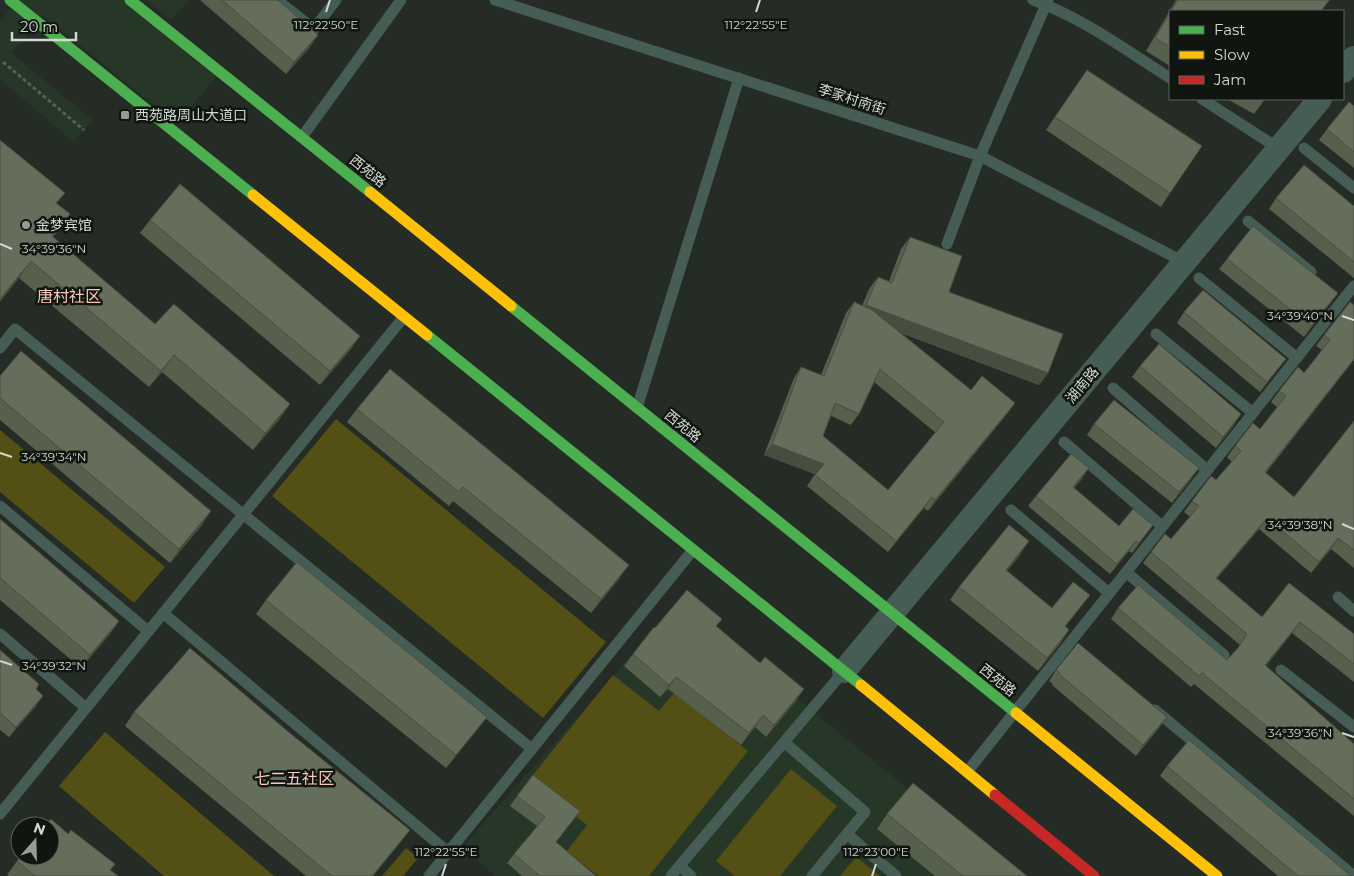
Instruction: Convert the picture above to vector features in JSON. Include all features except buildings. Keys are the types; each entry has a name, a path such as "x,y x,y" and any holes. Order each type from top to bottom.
{"main road":[{"path":"10,0 844,671 1094,876"},
{"name":"西苑路","path":"130,0 1216,876"}],"street":[{"name":"湖南路","path":"844,671 1191,270 1278,148 1319,100"}],"lane":[{"path":"277,0 314,30 336,0"},
{"path":"302,137 401,0"},
{"name":"李家村南街","path":"495,0 980,156 1191,270 1297,358"},
{"path":"1033,0 1047,2 1093,28 1169,77"},
{"path":"947,244 980,156 1047,2"},
{"path":"637,408 739,78"},
{"path":"1204,100 1278,148"},
{"path":"1304,148 1354,188"},
{"path":"1248,221 1322,281"},
{"path":"967,772 1014,712 1074,644 1109,593 1297,358 1340,296 1354,286"},
{"path":"0,814 404,318"},
{"path":"0,348 15,329 532,749"},
{"path":"1156,334 1253,413"},
{"path":"1113,388 1207,470"},
{"path":"1064,442 1162,526"},
{"path":"0,506 148,631"},
{"path":"1011,510 1109,593"},
{"path":"429,876 693,550"},
{"path":"1126,572 1224,655"},
{"path":"1338,597 1354,611"},
{"path":"163,614 448,852"},
{"path":"0,634 86,708"},
{"path":"1281,670 1354,728"},
{"path":"671,876 844,671"},
{"path":"1147,704 1354,876"},
{"path":"784,742 865,812 812,876"},
{"path":"847,834 896,876"},
{"path":"680,866 691,876"}],"path":[{"path":"3,62 84,130"}],"shaded area":[{"path":"18,0 129,0 219,73 177,124 43,15 11,53 92,120 74,142 0,79 0,22"},
{"path":"146,0 189,0 171,20"},
{"path":"336,419 606,642 543,718 272,496"},
{"path":"0,430 165,567 134,603 0,492"},
{"path":"678,602 1015,876 496,876 462,848"},
{"path":"613,675 659,711 674,693 748,751 649,876 598,876 567,851 587,825 529,780"},
{"path":"105,732 274,876 164,876 59,786"},
{"path":"791,769 837,806 780,876 735,876 716,861"},
{"path":"406,848 418,858 403,876 382,876"},
{"path":"856,857 880,876 840,876"}],"traffic: fast":[{"path":"10,0 253,195"},
{"path":"130,0 370,192"},
{"path":"511,306 1016,713"},
{"path":"427,335 861,685"}],"traffic: slow":[{"path":"370,192 511,306"},
{"path":"253,195 427,335"},
{"path":"861,685 995,795"},
{"path":"1016,713 1217,876"}],"traffic: jam":[{"path":"995,795 1094,876"}],"place":[{"name":"西苑路周山大道口","path":"125,115"},
{"name":"金梦宾馆","path":"26,225"}],"district":[{"name":"唐村社区","path":"69,296"},
{"name":"七二五社区","path":"294,778"}]}
